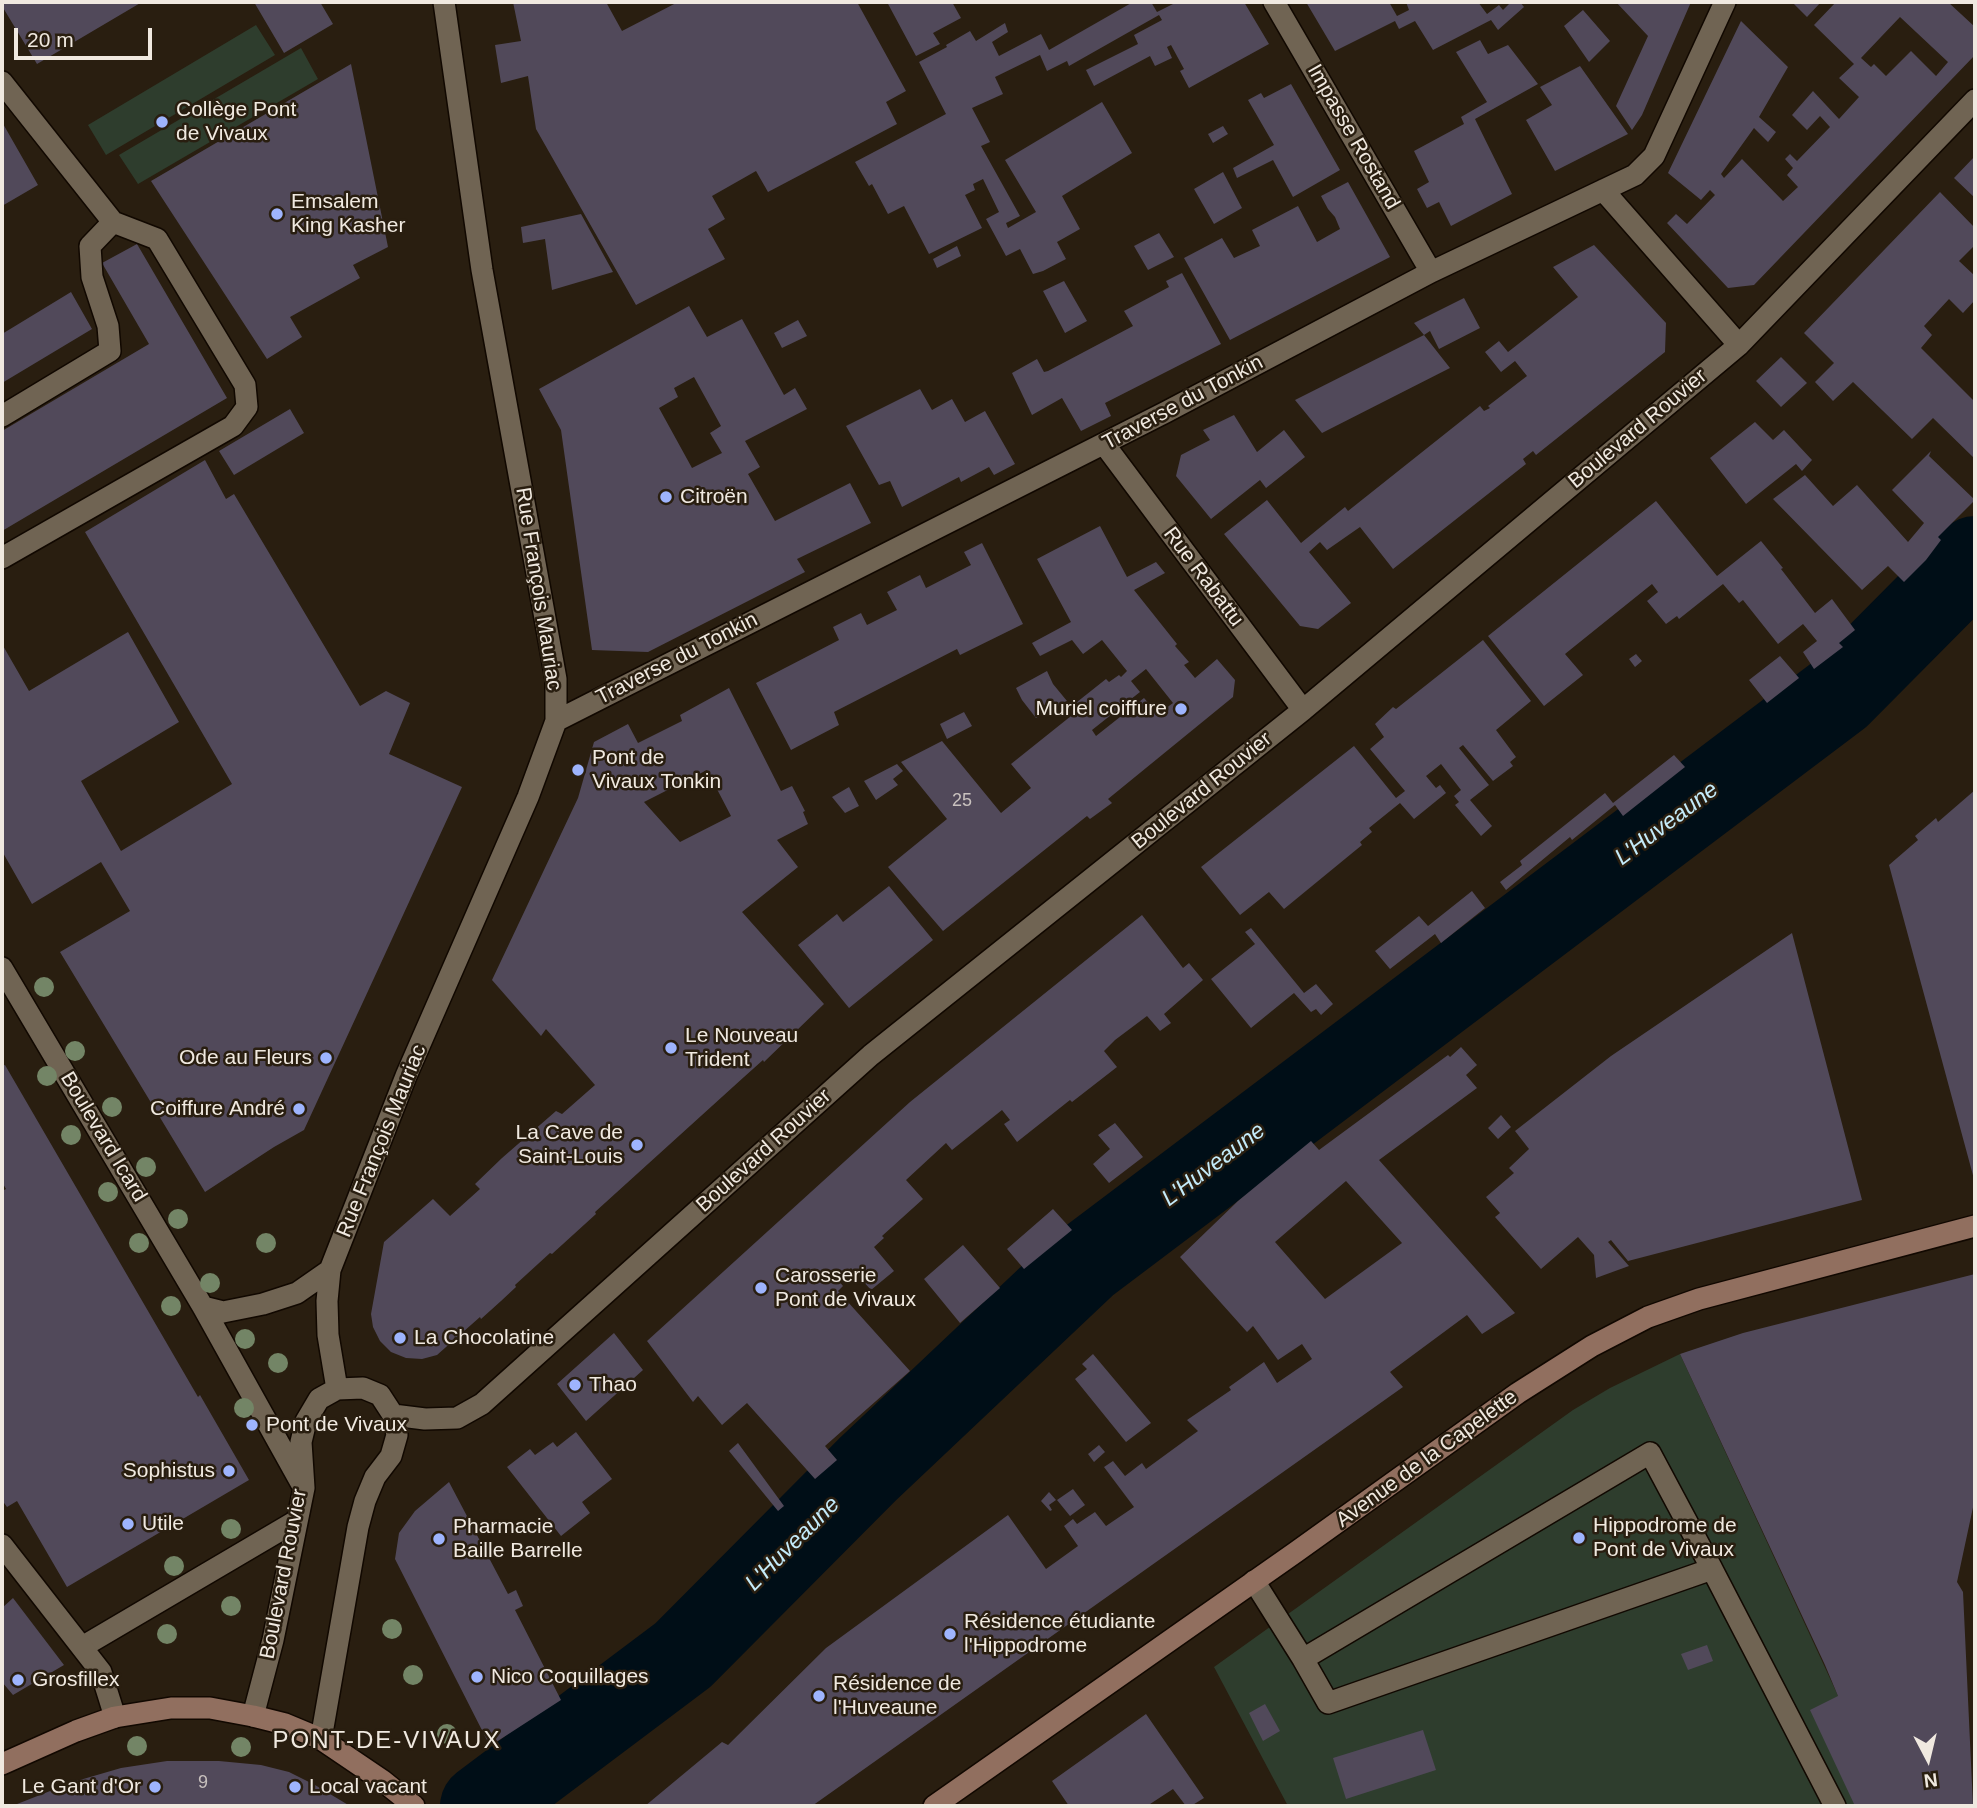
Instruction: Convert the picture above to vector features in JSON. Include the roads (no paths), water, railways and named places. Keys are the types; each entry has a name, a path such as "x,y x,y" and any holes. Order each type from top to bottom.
{"street":[{"name":"Rue François Mauriac","path":"337,1389 328,1335 330,1270 406,1076 528,797 555,721 556,678 482,270 444,2"},
{"name":"Impasse Rostand","path":"1274,2 1431,272"},
{"name":"Traverse du Tonkin","path":"555,721 1104,444 1431,272 1635,175 1654,156 1725,2"},
{"path":"2,82 113,222 157,239 245,385 247,407 233,426 2,558"},
{"name":"Boulevard Rouvier","path":"393,1415 425,1419 457,1418 482,1404 871,1055 1303,710 1740,345 1975,100"},
{"path":"1603,190 1740,345"},
{"path":"2,416 110,351 108,326 92,277 90,246 113,222"},
{"name":"Rue Rabattu","path":"1104,444 1303,710"},
{"name":"Boulevard Icard","path":"2,968 203,1307 304,1488"},
{"name":"Avenue de la Capelette","path":"934,1806 1518,1393 1592,1346 1648,1317 1699,1299 1975,1227"},
{"path":"203,1307 223,1312 263,1304 297,1293 330,1270"},
{"path":"321,1739 358,1527 375,1477 390,1456 397,1435 393,1415 380,1395 363,1388 337,1389"},
{"name":"Boulevard Rouvier","path":"254,1716 273,1640 304,1488 301,1442 306,1421 319,1399 337,1389"},
{"path":"1303,1659 1650,1453 1835,1806"},
{"path":"82,1647 296,1521"},
{"path":"2,1545 102,1672 116,1717"},
{"path":"1254,1581 1328,1703 1712,1569"},
{"path":"2,1764 76,1731 116,1717 171,1708 211,1708 285,1724 321,1739 383,1781 414,1806"}],"waterway":[{"name":"L'Huveaune","path":"482,1806 683,1655 868,1469 1086,1263 1839,695 1975,558"}],"place":[{"name":"Collège Pont de Vivaux","path":"162,122"},
{"name":"Emsalem King Kasher","path":"277,214"},
{"name":"Citroën","path":"666,497"},
{"name":"Muriel coiffure","path":"1181,709"},
{"name":"Pont de Vivaux Tonkin","path":"578,770"},
{"name":"Le Nouveau Trident","path":"671,1048"},
{"name":"Ode au Fleurs","path":"326,1058"},
{"name":"Coiffure André","path":"299,1109"},
{"name":"La Cave de Saint-Louis","path":"637,1145"},
{"name":"Carosserie Pont de Vivaux","path":"761,1288"},
{"name":"La Chocolatine","path":"400,1338"},
{"name":"Thao","path":"575,1385"},
{"name":"Pont de Vivaux","path":"252,1425"},
{"name":"Sophistus","path":"229,1471"},
{"name":"Utile","path":"128,1524"},
{"name":"Hippodrome de Pont de Vivaux","path":"1579,1538"},
{"name":"Pharmacie Baille Barrelle","path":"439,1539"},
{"name":"Résidence étudiante l'Hippodrome","path":"950,1634"},
{"name":"Nico Coquillages","path":"477,1677"},
{"name":"Grosfillex","path":"18,1680"},
{"name":"Résidence de l'Huveaune","path":"819,1696"},
{"name":"Le Gant d'Or","path":"155,1787"},
{"name":"Local vacant","path":"295,1787"}],"district":[{"name":"PONT-DE-VIVAUX","path":"387,1741"}]}
